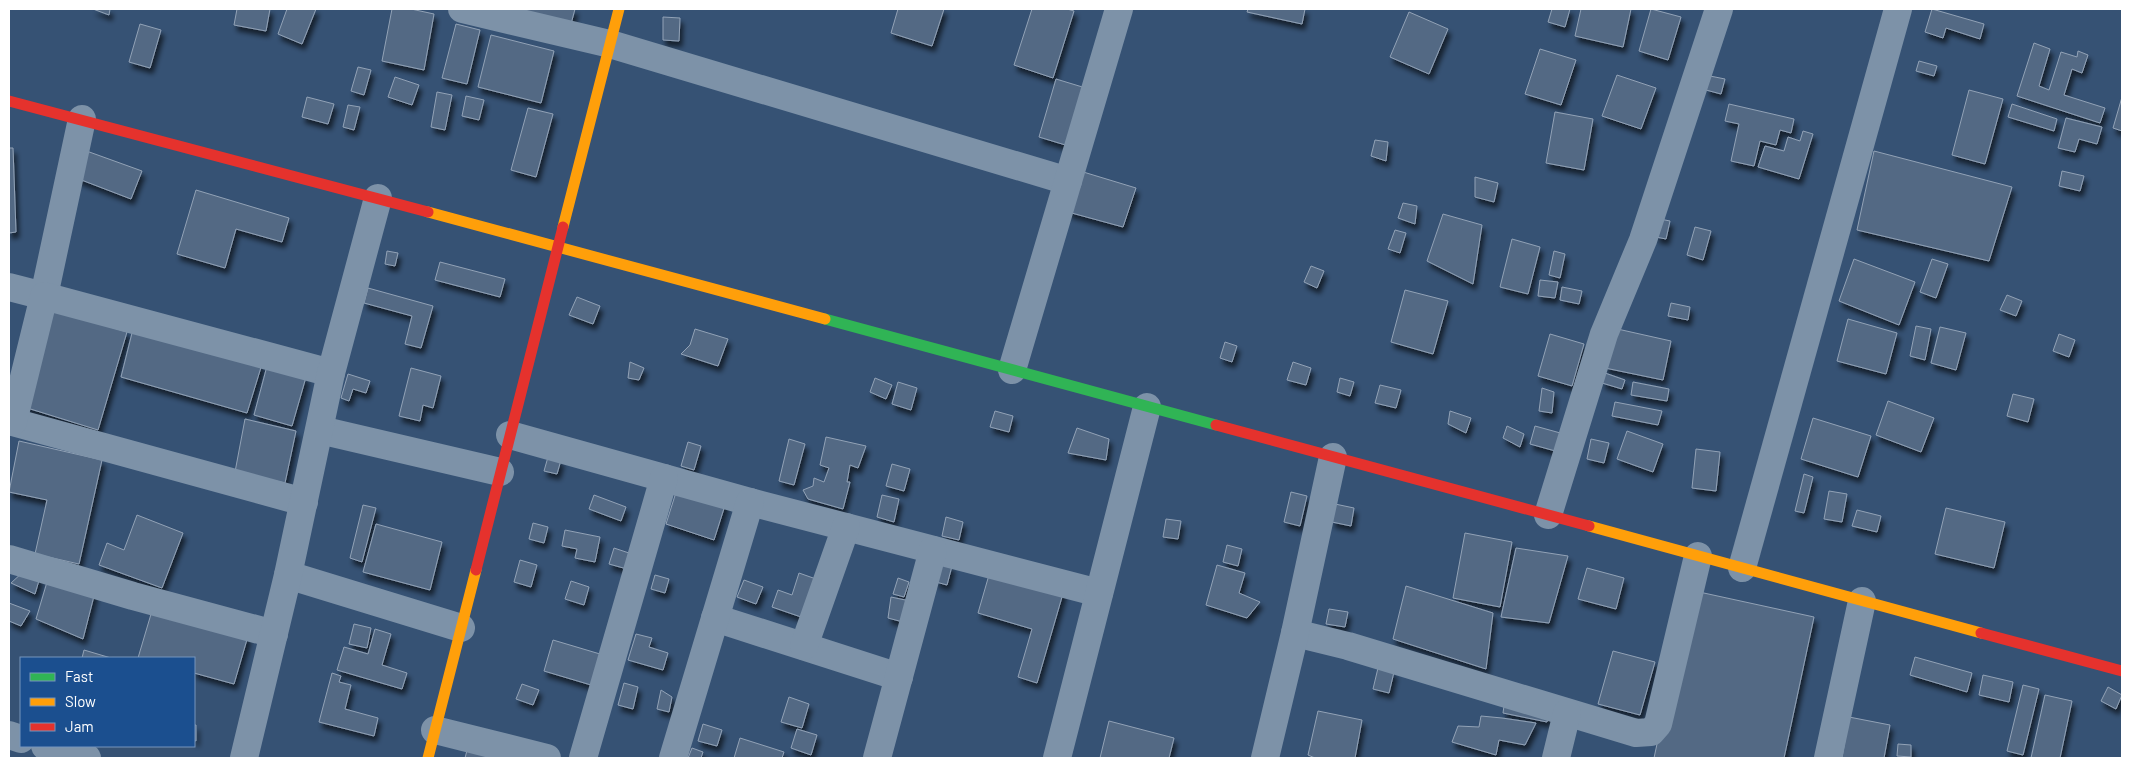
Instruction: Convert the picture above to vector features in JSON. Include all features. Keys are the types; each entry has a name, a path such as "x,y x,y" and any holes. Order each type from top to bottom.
{"street":[{"path":"462,9 610,44 1068,181"},
{"path":"428,758 619,9"},
{"path":"1012,370 1119,9"},
{"path":"1548,515 1604,334 1643,240 1719,9"},
{"path":"1742,568 1898,9"},
{"path":"9,101 82,118 2122,671"},
{"path":"82,118 44,296 11,421 304,502"},
{"path":"244,758 288,575 332,373 378,198"},
{"path":"9,287 332,373"},
{"path":"1057,758 1147,407"},
{"path":"320,430 500,472"},
{"path":"510,435 750,502 1100,593"},
{"path":"1265,758 1295,633 1333,457"},
{"path":"583,758 664,478"},
{"path":"673,758 750,502"},
{"path":"804,646 846,527"},
{"path":"877,758 933,550"},
{"path":"1295,633 1348,646 1636,733 1651,732 1658,724 1698,556"},
{"path":"9,559 133,596 274,634"},
{"path":"288,575 461,628"},
{"path":"1828,758 1862,601"},
{"path":"715,618 899,677"},
{"path":"1556,758 1567,713"},
{"path":"435,730 547,758"},
{"path":"48,747 87,758"}],"building":[{"path":"93,9 110,9 109,15"},
{"path":"237,9 270,9 266,31 234,25"},
{"path":"287,9 316,9 302,44 278,34"},
{"path":"392,9 411,9 434,14 424,70 382,61"},
{"path":"518,9 575,9 571,24"},
{"path":"898,9 944,9 932,46 891,33"},
{"path":"1032,9 1067,9 1074,11 1053,78 1014,65"},
{"path":"1248,9 1305,9 1302,24 1247,12"},
{"path":"1552,9 1570,9 1565,27 1548,22"},
{"path":"1581,9 1631,9 1623,47 1575,36"},
{"path":"1651,9 1681,17 1668,60 1639,51"},
{"path":"1932,9 1984,24 1980,39 1946,28 1943,38 1925,32"},
{"path":"1409,12 1448,29 1429,74 1390,57"},
{"path":"663,17 680,18 679,41 663,40"},
{"path":"140,24 161,30 150,68 129,62"},
{"path":"456,24 480,30 467,84 442,78"},
{"path":"491,35 554,51 541,103 478,87"},
{"path":"2034,43 2050,49 2039,86 2049,90 2061,52 2077,57 2078,51 2088,55 2082,73 2072,69 2064,95 2105,108 2100,123 2017,96"},
{"path":"1540,49 1576,60 1561,105 1525,94"},
{"path":"1919,61 1937,66 1934,76 1916,71"},
{"path":"358,67 371,70 364,95 351,91"},
{"path":"1617,75 1656,88 1641,129 1602,116"},
{"path":"1710,76 1725,79 1721,94 1706,90"},
{"path":"395,77 419,85 412,105 388,97"},
{"path":"1056,79 1089,89 1072,147 1039,137"},
{"path":"1969,90 2003,99 1985,164 1952,155"},
{"path":"437,92 452,95 445,130 431,127"},
{"path":"466,96 484,100 479,120 462,116"},
{"path":"307,97 334,104 328,124 302,117"},
{"path":"2122,97 2122,131 2113,128"},
{"path":"1729,104 1794,119 1791,133 1780,130 1776,145 1760,141 1754,166 1731,161 1739,124 1725,121"},
{"path":"2012,104 2057,119 2054,131 2008,117"},
{"path":"348,105 360,107 354,130 343,127"},
{"path":"528,108 553,114 536,177 511,170"},
{"path":"1555,112 1593,119 1584,170 1546,163"},
{"path":"2066,118 2102,127 2097,144 2079,139 2075,152 2058,148"},
{"path":"1803,131 1813,134 1799,179 1758,167 1765,146 1784,151 1788,137 1800,141"},
{"path":"1375,140 1388,142 1386,161 1371,156"},
{"path":"9,148 13,148 16,232 9,233"},
{"path":"81,149 142,171 131,199 71,176"},
{"path":"1874,151 2012,187 1989,261 1857,230"},
{"path":"1080,171 1136,188 1123,227 1068,212"},
{"path":"2062,171 2084,176 2080,191 2059,186"},
{"path":"1475,177 1498,183 1494,202 1475,197"},
{"path":"196,190 289,218 282,242 236,229 225,268 177,254"},
{"path":"1403,203 1417,206 1415,224 1398,218"},
{"path":"1443,214 1482,225 1473,284 1427,261"},
{"path":"1660,219 1670,221 1666,239 1656,237"},
{"path":"1695,227 1711,231 1703,260 1687,255"},
{"path":"1395,230 1406,233 1400,253 1388,249"},
{"path":"1512,239 1540,247 1528,294 1500,287"},
{"path":"387,251 398,253 395,266 385,264"},
{"path":"1554,251 1565,254 1560,278 1549,275"},
{"path":"1854,259 1915,282 1899,325 1839,301"},
{"path":"1932,259 1948,264 1936,298 1920,292"},
{"path":"440,262 505,279 500,297 435,280"},
{"path":"1311,266 1324,271 1317,288 1304,282"},
{"path":"1540,280 1558,282 1555,298 1538,296"},
{"path":"1562,287 1582,291 1579,304 1560,300"},
{"path":"368,288 433,306 421,348 405,344 412,316 364,303"},
{"path":"1405,290 1448,301 1433,354 1391,342"},
{"path":"2007,295 2022,301 2016,316 2000,310"},
{"path":"577,297 600,306 593,324 569,315"},
{"path":"1671,303 1690,307 1688,320 1668,316"},
{"path":"54,310 127,332 98,430 24,407"},
{"path":"1848,319 1897,333 1886,374 1837,361"},
{"path":"134,325 262,364 247,413 121,377"},
{"path":"1916,326 1931,329 1925,360 1910,356"},
{"path":"1940,327 1966,333 1956,370 1931,363"},
{"path":"1613,328 1671,341 1663,380 1605,368"},
{"path":"695,329 728,339 718,366 681,354 690,345"},
{"path":"1550,334 1584,344 1572,386 1538,376"},
{"path":"2059,334 2075,340 2069,357 2053,351"},
{"path":"1225,342 1237,346 1232,362 1220,358"},
{"path":"630,362 644,368 639,380 628,378"},
{"path":"1293,362 1311,368 1306,385 1287,380"},
{"path":"267,366 306,377 292,426 254,415"},
{"path":"411,368 441,376 433,408 423,405 420,421 399,416"},
{"path":"1605,373 1625,380 1622,389 1602,383"},
{"path":"348,374 370,381 366,393 353,389 349,401 341,398"},
{"path":"875,378 892,385 886,399 870,392"},
{"path":"1340,378 1354,382 1350,396 1337,392"},
{"path":"898,382 917,388 911,410 892,404"},
{"path":"1633,382 1669,389 1667,401 1631,395"},
{"path":"1380,385 1401,390 1396,408 1375,403"},
{"path":"1542,388 1554,392 1552,413 1539,411"},
{"path":"2013,394 2034,399 2028,422 2007,416"},
{"path":"1888,401 1934,418 1921,452 1876,435"},
{"path":"1615,402 1662,411 1658,425 1612,416"},
{"path":"995,411 1013,416 1009,432 990,427"},
{"path":"1450,411 1471,418 1466,433 1448,424"},
{"path":"1813,418 1871,436 1858,477 1801,459"},
{"path":"245,419 296,431 285,483 235,472"},
{"path":"1507,426 1524,434 1520,447 1503,438"},
{"path":"1535,426 1564,434 1559,452 1530,444"},
{"path":"1077,428 1109,439 1106,460 1068,453"},
{"path":"1627,431 1663,444 1653,472 1617,459"},
{"path":"826,437 866,446 858,468 850,465 847,482 850,482 843,509 808,499 803,490 813,486 814,478 824,482 829,468 820,465"},
{"path":"789,439 805,444 794,485 779,481"},
{"path":"1591,439 1609,443 1604,463 1587,459"},
{"path":"19,441 102,460 79,564 35,554 47,500 9,492"},
{"path":"688,442 701,446 694,470 681,466"},
{"path":"1696,449 1720,452 1716,491 1692,488"},
{"path":"548,457 561,460 557,474 544,471"},
{"path":"892,464 910,469 904,491 886,486"},
{"path":"1804,474 1813,477 1804,513 1795,511"},
{"path":"678,486 726,502 714,540 666,524"},
{"path":"1829,491 1847,494 1842,522 1824,519"},
{"path":"1291,492 1307,496 1300,526 1284,522"},
{"path":"594,495 626,507 621,521 589,509"},
{"path":"882,495 899,499 894,522 877,517"},
{"path":"1335,504 1354,508 1351,526 1332,522"},
{"path":"363,505 376,508 362,562 350,558"},
{"path":"1946,508 2005,522 1994,568 1935,554"},
{"path":"1857,510 1881,516 1877,532 1852,526"},
{"path":"137,515 183,533 162,588 99,565 107,543 124,550"},
{"path":"946,517 963,522 959,540 942,536"},
{"path":"1166,519 1181,521 1178,539 1163,537"},
{"path":"533,523 548,527 544,543 529,539"},
{"path":"376,524 442,542 430,590 363,572"},
{"path":"565,530 600,537 595,562 575,558 577,549 562,546"},
{"path":"1465,533 1512,542 1500,607 1453,598"},
{"path":"1227,545 1242,549 1238,566 1223,562"},
{"path":"614,548 632,554 627,569 609,564"},
{"path":"1516,548 1568,556 1549,623 1501,617"},
{"path":"520,560 537,565 531,587 514,582"},
{"path":"940,563 952,566 947,585 936,582"},
{"path":"1217,565 1245,573 1239,593 1260,602 1247,618 1206,605"},
{"path":"991,568 1064,590 1037,683 1018,677 1032,629 978,613"},
{"path":"1587,568 1624,578 1616,609 1578,599"},
{"path":"23,572 40,577 35,594 11,583"},
{"path":"50,572 95,592 83,639 36,619"},
{"path":"799,573 816,579 804,618 772,607 778,590 792,595"},
{"path":"655,575 669,579 665,593 651,589"},
{"path":"898,578 909,582 904,597 893,594"},
{"path":"744,580 763,587 756,604 737,597"},
{"path":"571,581 589,587 584,605 565,599"},
{"path":"1406,586 1493,613 1486,669 1393,639"},
{"path":"1690,590 1814,617 1784,758 1654,758"},
{"path":"891,597 910,601 903,622 888,618"},
{"path":"9,603 30,611 21,626 9,621"},
{"path":"154,604 248,636 234,684 195,673 195,657 138,657"},
{"path":"1329,609 1348,612 1345,627 1326,624"},
{"path":"354,624 371,628 367,648 349,644"},
{"path":"375,629 391,634 382,665 407,673 402,689 337,670 344,647 368,654"},
{"path":"636,634 652,638 649,647 668,653 663,670 628,660"},
{"path":"553,640 600,654 591,685 544,671"},
{"path":"84,650 108,657 82,657"},
{"path":"1613,651 1655,662 1640,715 1598,704"},
{"path":"1915,657 1972,673 1967,692 1910,675"},
{"path":"1378,668 1394,672 1389,693 1373,689"},
{"path":"332,673 341,676 339,682 351,685 345,709 378,718 374,736 319,722"},
{"path":"1983,675 2013,682 2009,702 1979,695"},
{"path":"624,683 638,687 633,709 618,705"},
{"path":"522,684 539,690 533,705 516,699"},
{"path":"2023,685 2039,689 2023,755 2007,751"},
{"path":"2108,687 2122,695 2116,709 2101,701"},
{"path":"661,690 672,697 669,712 657,709"},
{"path":"2045,695 2072,701 2060,758 2031,758"},
{"path":"789,697 809,704 802,728 781,722"},
{"path":"1505,699 1550,708 1547,722 1503,713"},
{"path":"1318,711 1362,720 1355,758 1315,758 1308,755"},
{"path":"1481,716 1536,723 1525,745 1499,740 1496,755 1452,742 1458,726 1479,727"},
{"path":"1849,717 1890,725 1884,758 1842,758"},
{"path":"1109,721 1174,738 1169,758 1100,758"},
{"path":"703,724 722,730 717,746 698,741"},
{"path":"195,725 196,725 195,740"},
{"path":"797,729 817,735 811,755 791,748"},
{"path":"740,738 784,752 782,758 734,758"},
{"path":"469,743 503,758 465,758"},
{"path":"1898,744 1911,745 1911,757 1897,756"},
{"path":"692,748 703,752 701,758 688,758"}],"traffic: fast":[{"path":"825,319 1216,425"}],"traffic: slow":[{"path":"563,227 619,9"},
{"path":"428,212 825,319"},
{"path":"1589,526 1981,633"},
{"path":"428,758 476,570"}],"traffic: jam":[{"path":"9,101 428,212"},
{"path":"476,570 563,227"},
{"path":"1216,425 1589,526"},
{"path":"1981,633 2122,671"}]}
